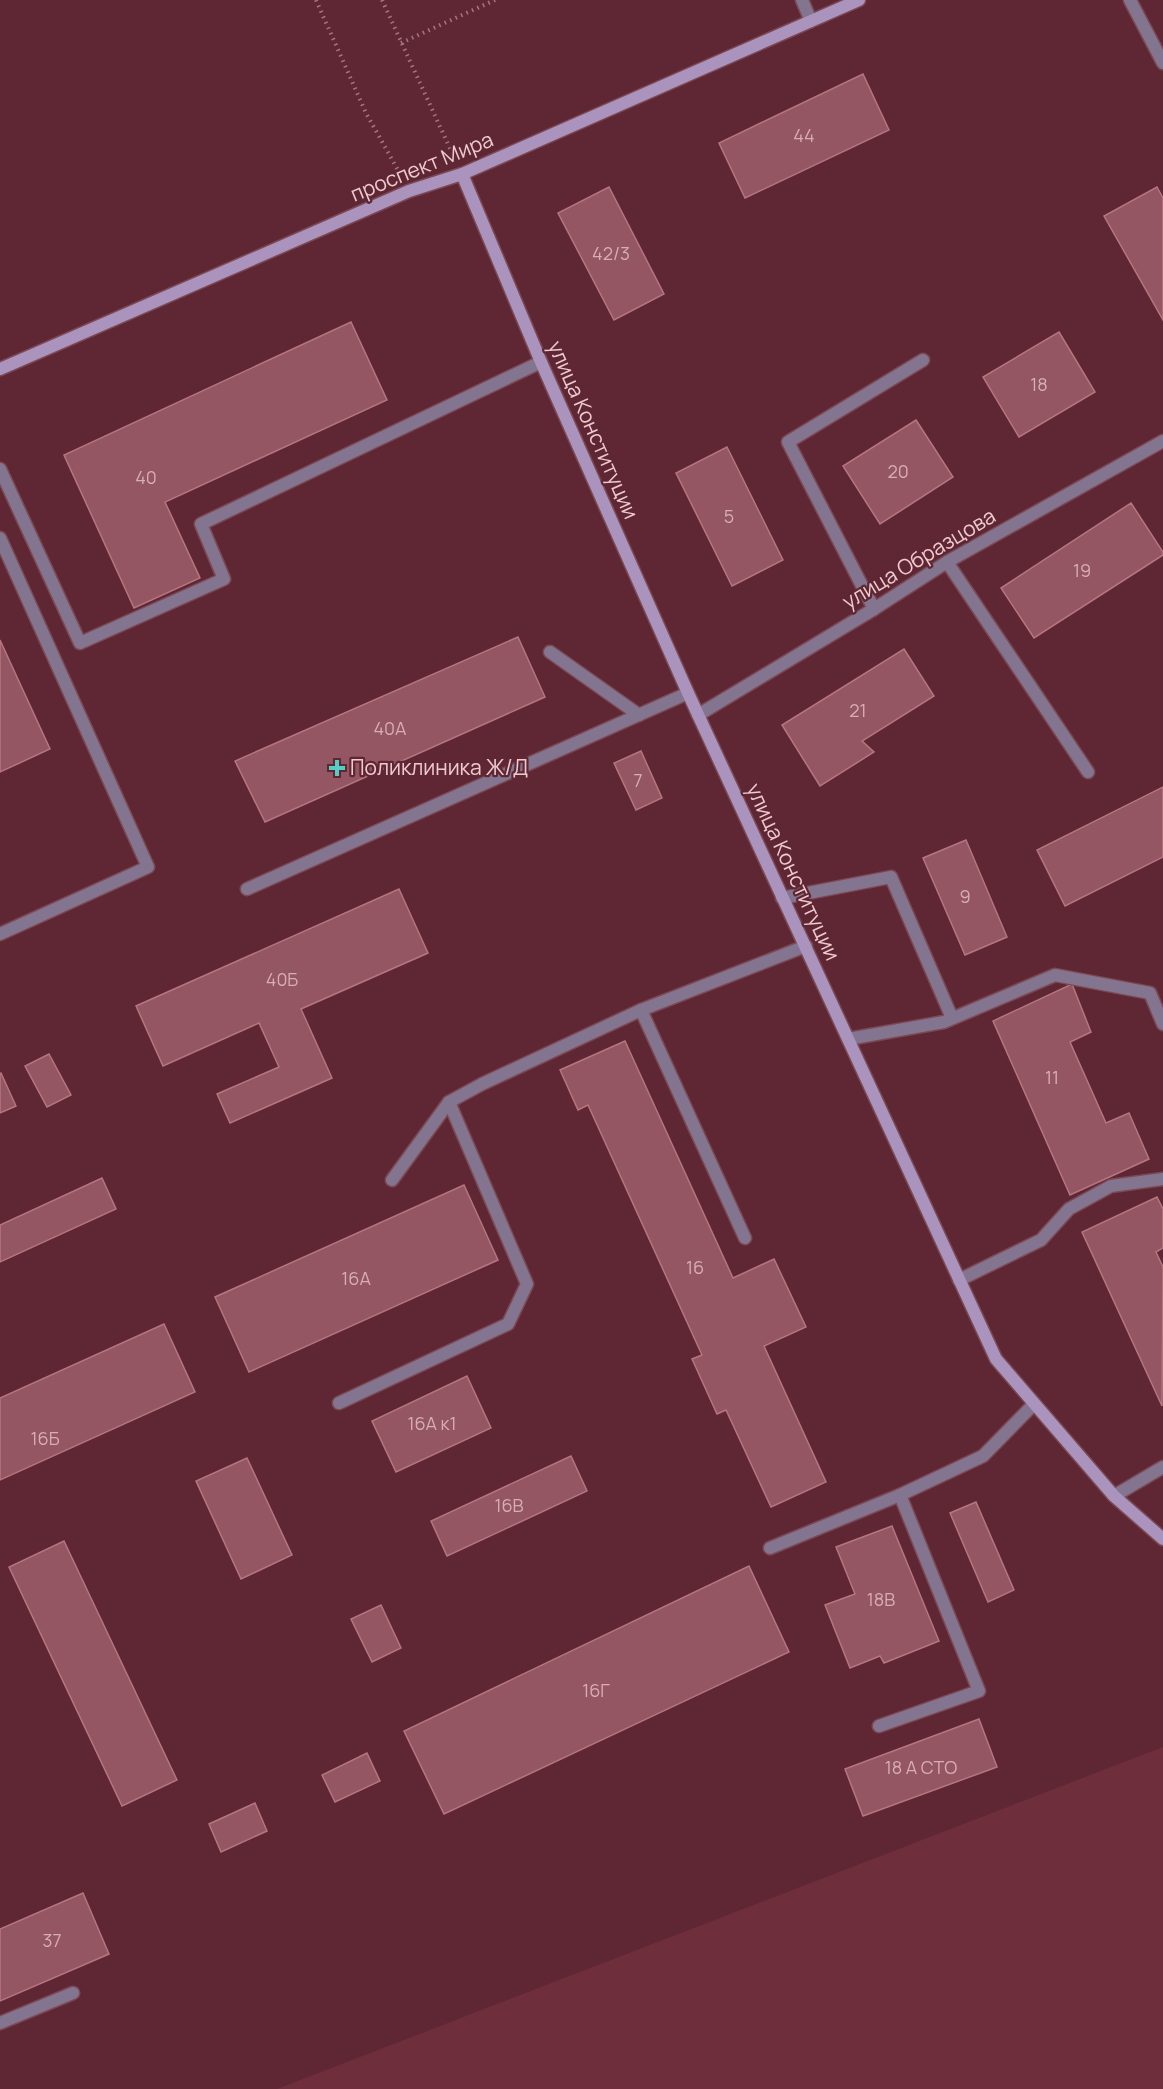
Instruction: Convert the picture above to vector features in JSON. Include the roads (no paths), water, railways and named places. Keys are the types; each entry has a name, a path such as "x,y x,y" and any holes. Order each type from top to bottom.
{"main road":[{"name":"проспект Мира","path":"0,369 409,191 462,174 859,0"},
{"name":"улица Конституции","path":"462,174 688,693 996,1359 1114,1496 1163,1539"}],"street":[{"path":"801,0 811,21"},
{"path":"1130,0 1163,63"},
{"path":"874,609 788,442 923,360"},
{"path":"0,469 80,643 224,579 201,524 542,362"},
{"name":"улица Образцова","path":"698,715 874,609 947,562 1163,441"},
{"path":"0,538 148,867 0,934"},
{"path":"947,562 1088,772"},
{"path":"550,652 639,715"},
{"path":"247,889 688,693"},
{"path":"783,898 891,877 952,1018"},
{"path":"392,1180 449,1102 482,1083 641,1010 806,946"},
{"path":"848,1039 944,1022 1055,975 1150,993 1163,1024"},
{"path":"641,1010 745,1238"},
{"path":"339,1402 508,1324 527,1284 449,1102"},
{"path":"959,1280 1041,1240 1069,1209 1112,1186 1163,1179"},
{"path":"770,1548 900,1496 983,1456 1035,1404"},
{"path":"1114,1496 1163,1467"},
{"path":"879,1726 979,1691 900,1496"},
{"path":"0,2023 73,1993"}],"place":[{"name":"Поликлиника Ж/Д","path":"337,768"}]}
